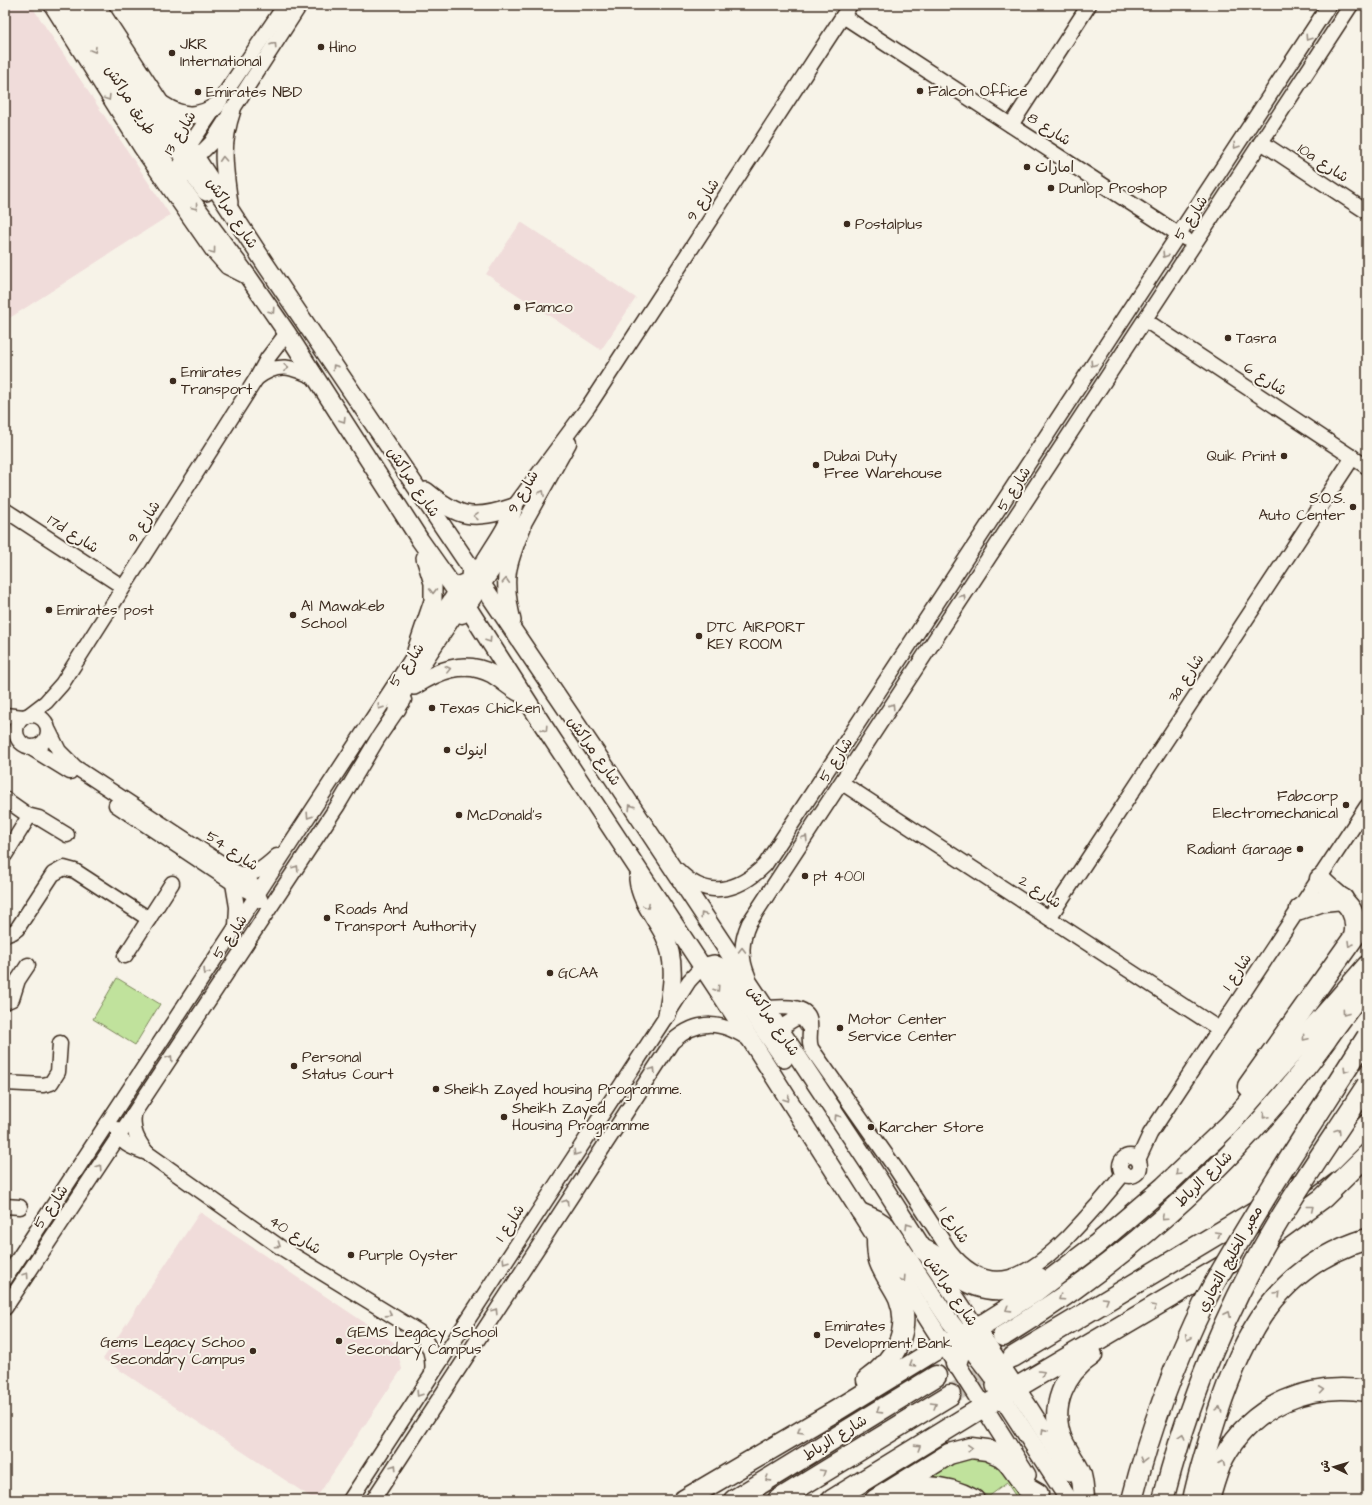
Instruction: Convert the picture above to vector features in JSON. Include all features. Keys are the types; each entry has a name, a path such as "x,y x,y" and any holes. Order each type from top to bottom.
{"highway":[{"path":"1194,1157 1274,1051 1351,944 1356,930 1354,916 1347,903 1320,879"},
{"path":"1300,909 1323,901 1343,899"},
{"path":"684,1500 839,1409 961,1344 1033,1293 1096,1245 1138,1210 1229,1124 1367,966"},
{"name":"شارع الرباط","path":"1003,1336 1078,1286 1160,1221 1197,1188 1251,1133 1296,1079 1367,981"},
{"name":"معبر الخليج التجاري","path":"1132,1500 1144,1454 1162,1401 1183,1349 1207,1298 1272,1187 1367,1037"},
{"name":"معبر الخليج التجاري","path":"1164,1500 1172,1465 1189,1413 1208,1361 1230,1311 1255,1262 1367,1085"},
{"path":"1013,1357 1299,1185 1331,1160 1367,1125"},
{"path":"832,1500 985,1406 1257,1246 1292,1222 1341,1182 1367,1155"},
{"path":"839,1409 858,1387 890,1360 902,1334 902,1308 896,1292 879,1260 877,1238"},
{"path":"1193,1500 1203,1459 1225,1390 1237,1360 1256,1324 1271,1302 1288,1283 1308,1267 1330,1254 1367,1239"},
{"path":"924,1250 937,1256 949,1269 965,1281 984,1288 1004,1290 1032,1282 1096,1245"},
{"path":"1080,1499 1080,1474 1060,1432 1058,1414 1059,1401 1063,1388 1072,1372 1085,1360 1106,1345 1118,1329"},
{"name":"شارع الرباط","path":"734,1500 936,1376"},
{"path":"1209,1500 1224,1457 1238,1436 1256,1418 1271,1408 1299,1394 1324,1389 1348,1388 1367,1391"},
{"name":"شارع الرباط","path":"778,1500 950,1395"},
{"path":"876,1500 949,1454 971,1448 987,1450 1001,1456 1007,1461 1026,1487 1040,1497"},
{"path":"876,1500 907,1488 922,1486 950,1489 974,1500"}],"main road":[{"name":"شارع مراكش","path":"67,5 178,183 249,278 287,333 420,540 514,633 611,775 659,851 873,1170 924,1250 985,1406 1040,1497"},
{"path":"79,5 171,144 175,149 190,152"},
{"name":"شارع مراكش","path":"96,5 162,105 190,152 412,480 525,695 752,1042 859,1211 877,1238 961,1344 1009,1392 1080,1499"},
{"path":"162,105 177,114 192,116 201,114 216,106"},
{"path":"231,211 223,151 226,130 232,110"},
{"path":"178,183 181,174 187,171 191,172 247,252 256,260 266,265"},
{"path":"412,480 447,508 458,513 480,516 490,515 514,507"},
{"path":"384,485 396,493 406,504 456,577 470,589 486,608 519,658 530,668 542,675"},
{"path":"397,709 402,693 470,589 508,524 514,507"},
{"path":"514,633 507,601 505,581 510,557 522,527"},
{"path":"416,651 431,609 434,592 431,575 420,540"},
{"path":"414,686 445,669 465,667 483,670 492,674 525,695"},
{"path":"638,869 641,893 664,936 672,960 672,983 667,1015"},
{"path":"702,967 714,964 721,967 787,1063 806,1081 818,1088"},
{"path":"859,1211 886,1225 961,1344 972,1357 1009,1392"}],"street":[{"name":"طريق مراكش","path":"51,5 107,96 175,200 222,262 232,270 249,278"},
{"name":"شارع 13","path":"178,183 190,152 216,106 285,5"},
{"name":"شارع 13","path":"190,152 211,143 300,5"},
{"path":"1011,125 1089,5"},
{"name":"شارع 5","path":"659,851 686,878 698,885 713,888 728,888 742,885 765,866 1329,5"},
{"name":"شارع 5","path":"761,1004 743,964 743,943 749,923 1351,5"},
{"name":"شارع 8","path":"847,10 1011,125 1179,234 1192,248"},
{"name":"شارع 9","path":"514,507 584,412 847,10"},
{"name":"10a شارع","path":"1261,142 1367,212"},
{"name":"شارع 6","path":"1145,320 1367,467"},
{"name":"شارع 9","path":"26,716 46,702 62,684 256,379 267,359 287,333"},
{"name":"شارع 9","path":"256,379 270,370 282,367 293,368 316,378"},
{"name":"شارع 9","path":"470,589 522,527 556,469 584,412"},
{"name":"3a شارع","path":"1048,918 1353,457"},
{"name":"17d شارع","path":"5,510 123,587"},
{"name":"شارع 5","path":"5,1279 259,894 416,651 470,589"},
{"name":"شارع 5","path":"5,1308 119,1138 194,1021 280,892 397,709 414,686 470,589"},
{"name":"شارع 9","path":"49,729 53,706 62,684"},
{"path":"868,709 872,718 882,721"},
{"path":"5,716 26,716 39,716 43,719 49,729 46,741 42,745 32,748 23,745 10,728 26,716"},
{"name":"شارع 54","path":"49,729 59,751 75,767 235,878 248,891 259,894"},
{"name":"شارع 54","path":"32,748 60,765 146,825 235,878"},
{"name":"شارع 2","path":"842,783 1219,1030"},
{"path":"5,799 28,815 38,818 67,835"},
{"name":"شارع 1","path":"761,1004 802,1010 810,1020 811,1048 896,1169 949,1250 958,1260 976,1274 1000,1279 1014,1277 1026,1272 1037,1264 1083,1222 1124,1173 1131,1176 1137,1173 1140,1166 1138,1160 1150,1134 1367,806"},
{"path":"5,855 28,821 28,815"},
{"path":"236,927 237,907 235,878 262,870 278,855 287,850"},
{"path":"5,935 17,929 53,874 64,868 75,871 149,919"},
{"path":"125,956 172,882"},
{"path":"194,1021 205,998 259,910 261,901 259,894 275,894 280,892"},
{"path":"5,1002 12,999 18,980 28,965"},
{"name":"شارع 1","path":"350,1500 689,981 702,967"},
{"path":"778,1029 796,1018 806,1021 810,1029"},
{"path":"373,1500 672,1042 690,1029 714,1025 728,1027 752,1042"},
{"path":"119,1138 117,1130 122,1112 166,1043 171,1026"},
{"path":"5,1082 43,1085 51,1083 58,1072 60,1043"},
{"path":"134,1114 133,1126 136,1137 147,1154"},
{"name":"شارع 40","path":"119,1138 131,1148 147,1154 280,1247 419,1332 426,1340 431,1351 432,1374"},
{"path":"5,1206 20,1207"},
{"path":"419,1332 448,1349 464,1350 472,1348"}],"shaded area":[{"path":"16,5 31,5 170,215 5,321 5,12"},
{"path":"521,222 636,298 601,350 486,274"},
{"name":"Gems Legacy Schoo Secondary Campus","path":"200,1212 395,1343 402,1369 315,1500 103,1359"}],"green space":[{"path":"117,978 160,1004 135,1045 93,1019"},
{"path":"974,1457 993,1464 1006,1477 1021,1500 1018,1500 1007,1483 988,1497 963,1483 935,1477 933,1473 960,1458"}],"tunnel":[{"path":"950,1395 1005,1362"}],"place":[{"name":"Hino","path":"321,47"},
{"name":"JKR International","path":"172,53"},
{"name":"Falcon Office","path":"920,91"},
{"name":"Emirates NBD","path":"198,92"},
{"name":"امارات","path":"1027,167"},
{"name":"Dunlop Proshop","path":"1051,188"},
{"name":"Postalplus","path":"847,224"},
{"name":"Famco","path":"517,307"},
{"name":"Tasra","path":"1228,338"},
{"name":"Emirates Transport","path":"173,381"},
{"name":"Quik Print","path":"1284,456"},
{"name":"Dubai Duty Free Warehouse","path":"816,465"},
{"name":"S.O.S. Auto Center","path":"1353,507"},
{"name":"Emirates post","path":"49,610"},
{"name":"Al Mawakeb School","path":"293,615"},
{"name":"DTC AIRPORT KEY ROOM","path":"699,636"},
{"name":"Texas Chicken","path":"432,708"},
{"name":"اينوك","path":"447,750"},
{"name":"Fabcorp Electromechanical","path":"1346,805"},
{"name":"McDonald's","path":"459,815"},
{"name":"Radiant Garage","path":"1300,849"},
{"name":"pt 4001","path":"805,876"},
{"name":"Roads And Transport Authority","path":"327,918"},
{"name":"GCAA","path":"550,973"},
{"name":"Motor Center Service Center","path":"840,1028"},
{"name":"Personal Status Court","path":"294,1066"},
{"name":"Sheikh Zayed housing Programme.","path":"436,1089"},
{"name":"Sheikh Zayed Housing Programme","path":"504,1117"},
{"name":"Karcher Store","path":"871,1127"},
{"name":"Purple Oyster","path":"351,1255"},
{"name":"Emirates Development Bank","path":"817,1335"},
{"name":"GEMS Legacy School Secondary Campus","path":"339,1341"},
{"name":"Gems Legacy Schoo Secondary Campus","path":"253,1351"}]}
